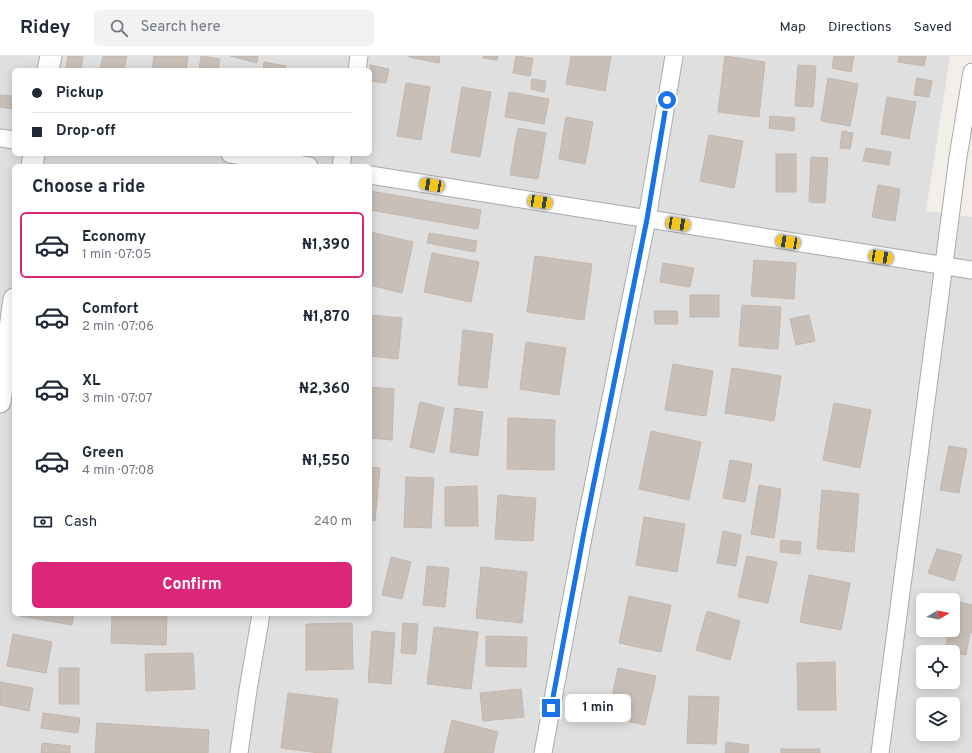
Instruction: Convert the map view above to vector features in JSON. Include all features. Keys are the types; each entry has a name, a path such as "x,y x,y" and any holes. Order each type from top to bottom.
{"street":[{"path":"48,68 51,56"},
{"path":"357,68 359,56"},
{"path":"543,753 587,519 647,219 674,56"},
{"path":"880,753 943,267 965,156 972,72"},
{"path":"0,138 12,140"},
{"path":"243,156 296,164"},
{"path":"372,175 943,267 972,270"},
{"path":"0,402 12,314"},
{"path":"240,753 248,690 261,616"}],"shaded area":[{"path":"0,56 950,56 926,211 972,217 972,753 0,753"}],"building":[{"path":"68,56 83,56 81,68 66,68"},
{"path":"103,56 127,56 124,68 100,68"},
{"path":"154,56 188,56 186,68 152,68"},
{"path":"201,56 220,59 218,68 199,68"},
{"path":"230,56 258,56 257,63"},
{"path":"409,56 440,56 439,63"},
{"path":"484,56 498,56 497,60 483,58"},
{"path":"516,56 533,58 530,76 513,73"},
{"path":"571,56 611,56 605,91 566,84"},
{"path":"725,56 765,62 759,117 718,112"},
{"path":"834,56 854,56 851,72 832,68"},
{"path":"899,56 926,56 924,66 898,62"},
{"path":"264,62 286,66 286,68 263,68"},
{"path":"370,65 389,69 386,83 372,81 372,68 370,68"},
{"path":"798,65 816,66 813,107 795,106"},
{"path":"828,78 858,84 850,126 821,121"},
{"path":"917,78 932,81 929,97 914,95"},
{"path":"532,79 546,81 544,92 531,89"},
{"path":"406,83 430,87 421,140 397,136"},
{"path":"462,87 491,92 480,157 451,152"},
{"path":"509,92 549,99 544,124 505,117"},
{"path":"0,95 12,96 12,109 0,107"},
{"path":"887,97 916,102 909,139 881,134"},
{"path":"770,116 795,118 794,131 769,128"},
{"path":"566,117 593,122 585,164 559,159"},
{"path":"518,128 546,133 538,179 510,175"},
{"path":"842,131 853,133 850,149 840,148"},
{"path":"709,135 743,141 734,188 700,181"},
{"path":"866,148 891,152 889,165 863,161"},
{"path":"776,154 796,154 796,192 776,192"},
{"path":"811,157 828,158 825,203 809,202"},
{"path":"878,185 900,189 895,221 872,217"},
{"path":"372,191 481,210 478,229 372,210"},
{"path":"372,232 413,242 402,293 372,286"},
{"path":"429,233 477,241 475,252 427,243"},
{"path":"432,253 479,262 471,302 424,292"},
{"path":"535,256 592,264 584,320 527,312"},
{"path":"754,260 796,263 794,299 751,296"},
{"path":"663,263 694,268 690,287 660,282"},
{"path":"690,295 719,295 719,317 690,317"},
{"path":"742,305 781,307 778,349 739,346"},
{"path":"654,311 677,311 678,324 655,324"},
{"path":"372,315 402,318 398,359 372,356"},
{"path":"809,315 815,341 796,345 790,319"},
{"path":"463,330 493,334 487,388 458,385"},
{"path":"526,342 566,348 559,395 520,389"},
{"path":"673,364 713,371 706,416 665,410"},
{"path":"732,368 781,376 774,421 725,413"},
{"path":"372,387 394,389 392,440 372,438"},
{"path":"420,402 444,408 434,453 410,447"},
{"path":"834,403 871,410 860,468 823,460"},
{"path":"455,408 483,412 478,456 450,452"},
{"path":"508,418 555,420 554,470 507,469"},
{"path":"651,431 701,442 689,500 639,489"},
{"path":"949,446 967,449 959,493 940,490"},
{"path":"730,460 752,464 745,502 723,498"},
{"path":"372,467 380,468 375,521 372,520"},
{"path":"406,477 434,478 431,528 404,527"},
{"path":"759,485 781,489 774,538 751,534"},
{"path":"477,486 478,526 445,526 445,487"},
{"path":"822,490 859,494 854,552 817,549"},
{"path":"498,495 536,498 533,541 495,539"},
{"path":"644,517 685,524 677,572 636,565"},
{"path":"723,531 741,535 736,566 717,563"},
{"path":"781,540 801,542 800,554 780,552"},
{"path":"937,549 962,555 954,581 928,573"},
{"path":"747,556 777,562 768,603 738,597"},
{"path":"391,557 411,562 402,599 382,595"},
{"path":"427,566 449,568 445,607 423,605"},
{"path":"481,567 527,572 522,623 476,618"},
{"path":"809,575 850,583 841,630 800,622"},
{"path":"629,596 671,605 661,652 619,643"},
{"path":"960,602 972,605 972,633 970,632 966,655 960,654 960,645 946,645 948,637 960,637"},
{"path":"707,611 740,621 730,660 696,650"},
{"path":"20,616 74,616 72,625"},
{"path":"112,616 167,616 166,645 111,643"},
{"path":"352,623 353,669 306,670 306,624"},
{"path":"403,623 418,624 416,654 401,653"},
{"path":"434,627 478,632 471,689 427,684"},
{"path":"372,631 395,633 391,684 368,682"},
{"path":"13,634 52,642 46,673 7,666"},
{"path":"486,636 527,637 526,667 486,666"},
{"path":"193,653 195,689 146,691 145,654"},
{"path":"835,662 836,710 798,710 797,663"},
{"path":"59,668 79,668 79,704 59,704"},
{"path":"618,668 656,676 645,725 608,717"},
{"path":"0,682 33,688 29,711 0,705"},
{"path":"521,689 524,717 483,721 480,693"},
{"path":"288,693 338,699 331,753 281,748"},
{"path":"689,696 719,697 716,744 687,743"},
{"path":"43,713 80,718 78,733 41,728"},
{"path":"452,720 498,732 493,753 444,753"},
{"path":"97,723 209,730 208,753 95,753"},
{"path":"726,742 749,745 748,753 725,753"},
{"path":"42,743 70,746 70,753 41,753"},
{"path":"781,749 820,749 820,753 781,753"}],"route":[{"path":"551,708 585,527 647,219 667,100"}]}
